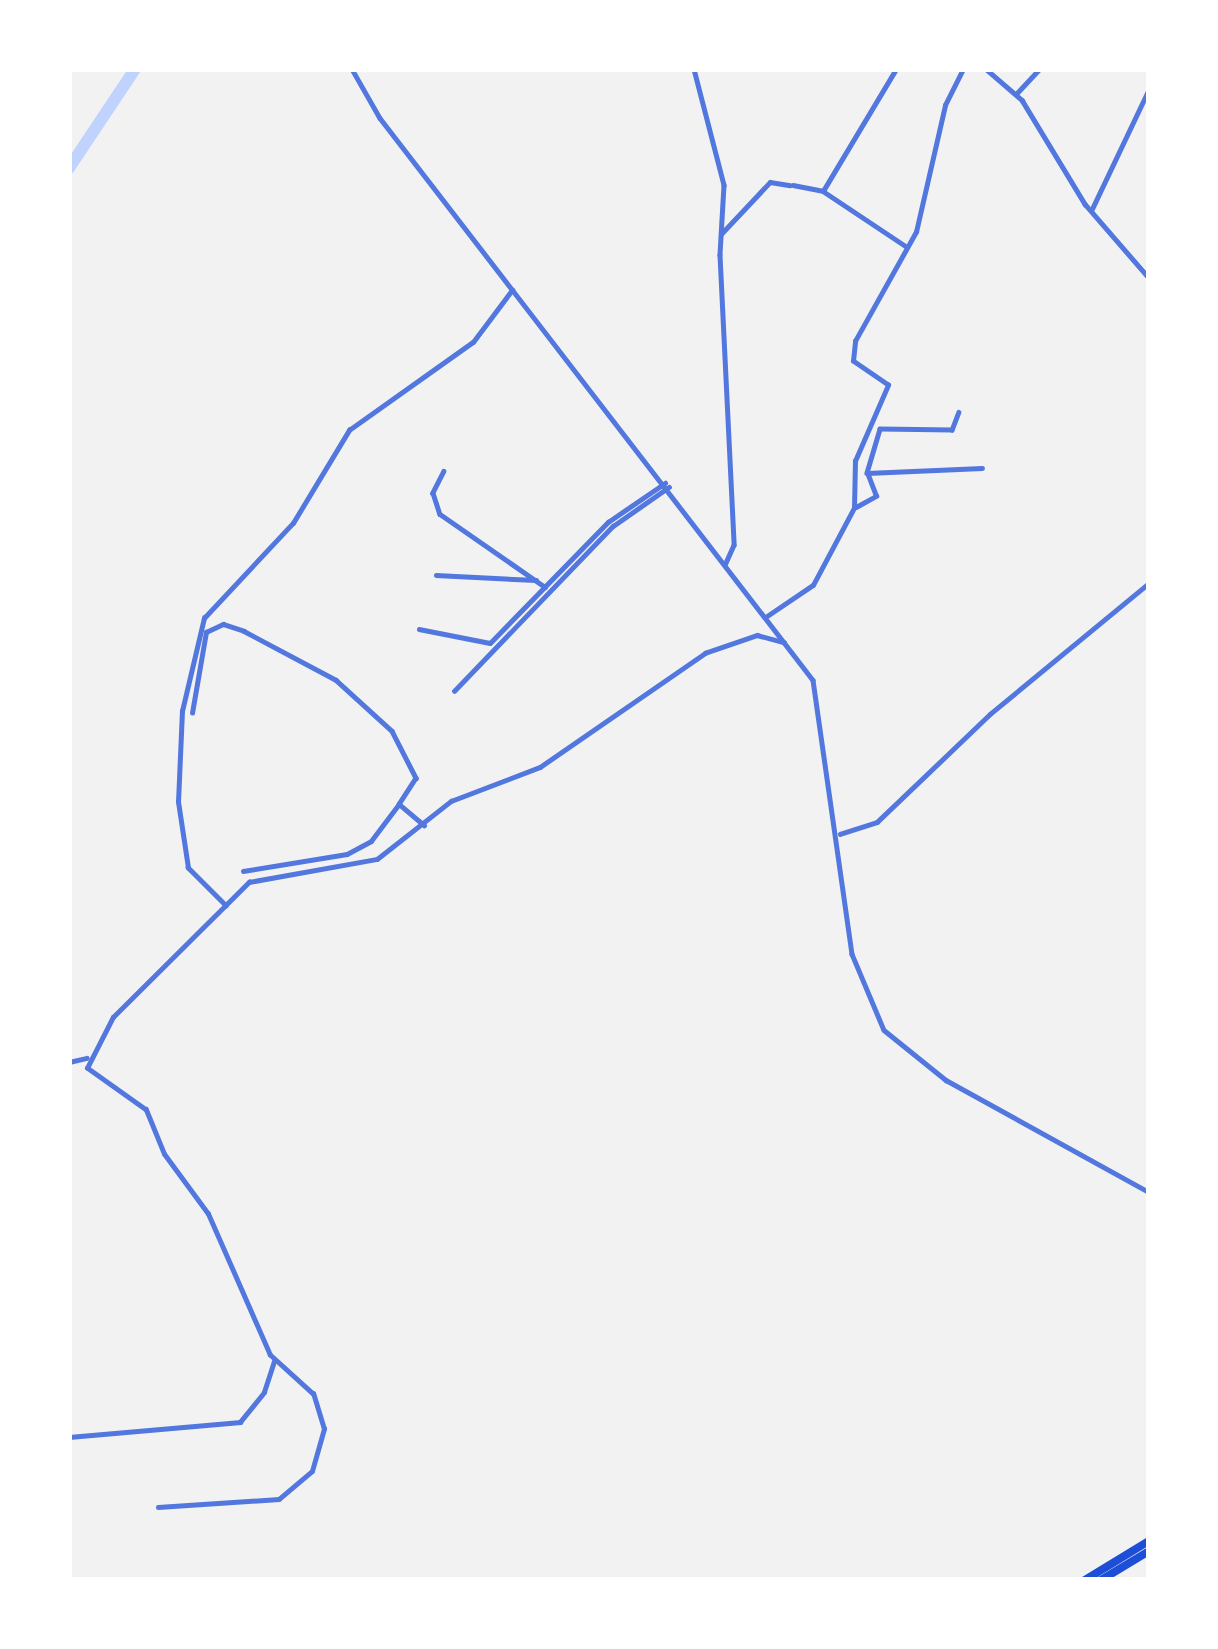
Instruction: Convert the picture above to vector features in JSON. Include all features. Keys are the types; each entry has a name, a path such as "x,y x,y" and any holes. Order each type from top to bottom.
{"highway":[{"path":"1085,1580 1149,1541"},
{"path":"1101,1580 1149,1551"}],"street":[{"path":"352,69 380,118 767,616 822,705 852,954 884,1030 946,1080 1149,1192"},
{"path":"694,69 722,168 734,545 727,562"},
{"path":"823,191 896,69"},
{"path":"767,616 813,585 854,508 855,460 888,385 858,366 852,353 909,249 945,105 963,69"},
{"path":"986,69 1016,94 1091,211 1149,278"},
{"path":"1016,94 1039,69"},
{"path":"1091,211 1149,89"},
{"path":"721,234 770,182 823,191 909,249"},
{"path":"226,906 188,868 178,802 185,688 204,618 230,599 293,523 349,430 473,342 514,289"},
{"path":"854,508 876,496 867,472 880,429 952,430 959,412"},
{"path":"867,472 982,468"},
{"path":"444,471 433,493 440,514 545,587"},
{"path":"419,629 487,644 608,522 667,485"},
{"path":"454,691 613,526 667,485"},
{"path":"436,575 536,580"},
{"path":"839,835 877,822 990,714 1149,583"},
{"path":"193,713 206,632 223,624 336,680 392,730 416,778 370,842 347,854 243,872"},
{"path":"158,1508 274,1500 307,1478 323,1440 322,1410 274,1361 208,1214 164,1154 150,1117 87,1068 87,1058 124,1005 249,882 377,859 461,795 526,775 622,717 705,653 757,635 785,642"},
{"path":"399,804 424,826"},
{"path":"69,1062 87,1058"},
{"path":"69,1437 240,1422 264,1392 274,1361"}],"waterway":[{"path":"69,168 135,69"}]}
